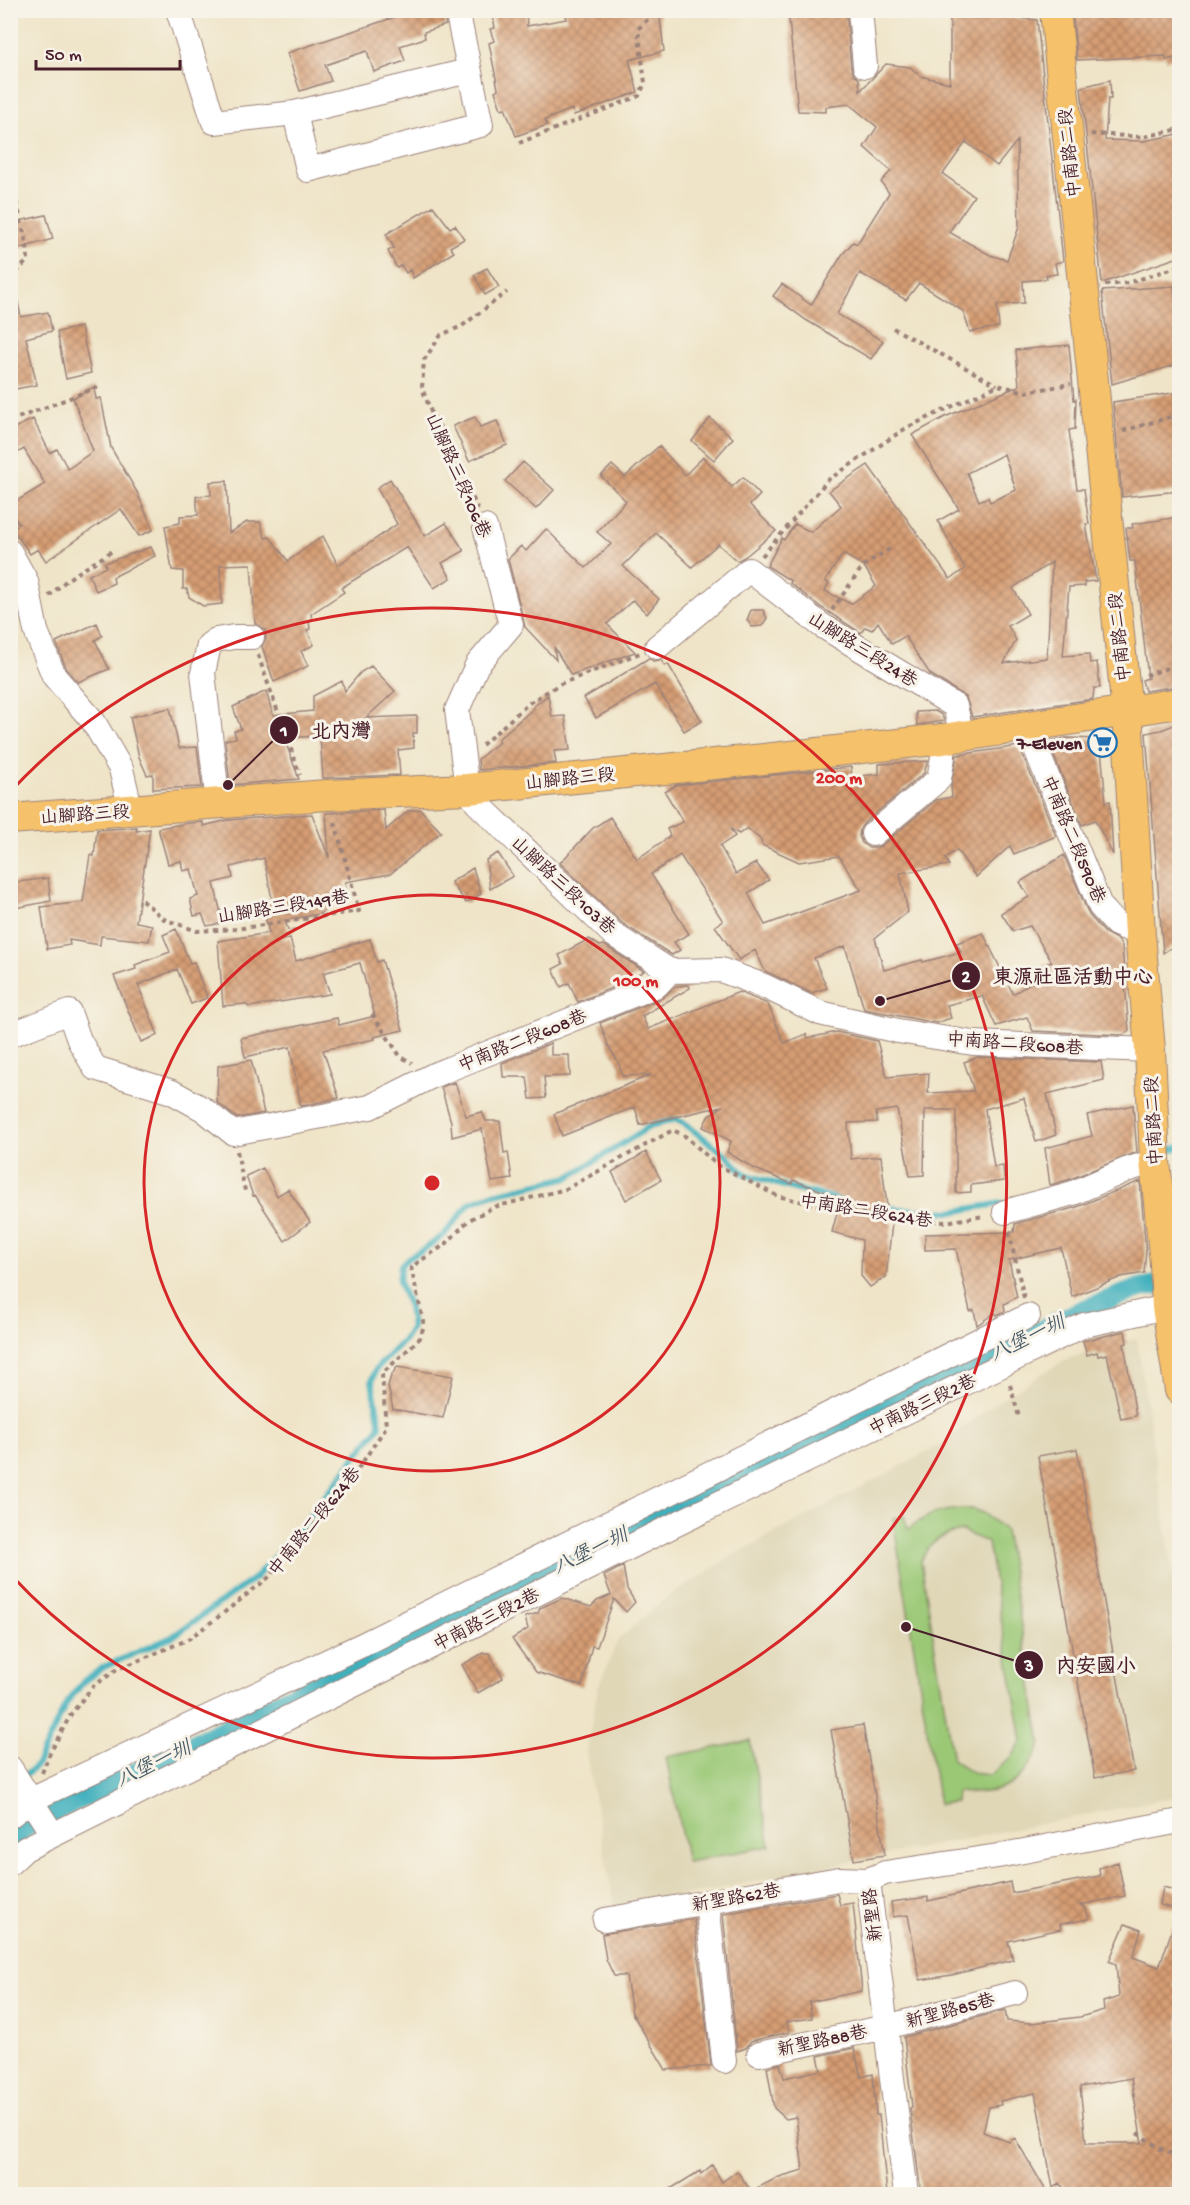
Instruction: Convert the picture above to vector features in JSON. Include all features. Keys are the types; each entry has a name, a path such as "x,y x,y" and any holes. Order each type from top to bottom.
{"main road":[{"name":"中南路二段","path":"1056,16 1127,712 1155,1161 1172,1263 1179,1390"},
{"name":"山腳路三段","path":"10,819 317,796 467,789 953,737 1179,703"}],"street":[{"path":"178,10 214,122 295,113 468,71"},
{"path":"295,113 308,170 481,125 457,10"},
{"path":"860,10 865,66"},
{"name":"山腳路三段106巷","path":"467,789 457,710 477,665 511,625 485,527"},
{"path":"10,552 26,581 36,632 54,676 93,721 121,770 131,811"},
{"path":"657,646 749,570"},
{"name":"山腳路三段24巷","path":"749,570 821,625 955,706 953,737 943,757 939,779 873,834"},
{"path":"218,804 203,673 209,645 216,640 252,637"},
{"name":"中南路二段590巷","path":"1026,727 1100,906 1116,924 1140,934"},
{"name":"山腳路三段103巷","path":"467,789 477,803 614,934 670,971"},
{"name":"中南路二段608巷","path":"233,1133 370,1107 434,1075 657,985 670,971 721,970 764,986 820,1013 898,1031 973,1042 1149,1050"},
{"path":"10,1035 69,1012 79,1040 95,1068 172,1092 203,1109 233,1133"},
{"path":"1005,1212 1073,1193 1126,1170 1155,1161"},
{"name":"中南路三段2巷","path":"10,1863 25,1849 667,1528 1084,1325 1173,1305"},
{"path":"10,1816 31,1800 362,1645 1028,1316"},
{"path":"10,1768 53,1835"},
{"name":"新聖路","path":"906,2194 868,1880 885,1873 998,1856 1179,1821"},
{"name":"新聖路62巷","path":"605,1920 839,1879 868,1880"},
{"path":"707,1902 724,2061"},
{"name":"新聖路85巷","path":"886,2027 1015,1993"},
{"name":"新聖路88巷","path":"759,2054 886,2027"}],"path":[{"path":"519,143 642,93 645,83 638,28 657,10"},
{"path":"990,10 1056,16"},
{"path":"1067,133 1143,137 1179,129"},
{"path":"10,176 27,245 28,260 17,272 10,274"},
{"path":"1083,288 1128,283 1179,266"},
{"name":"山腳路三段106巷","path":"485,527 422,388 424,360 441,335 462,326 507,292"},
{"path":"893,328 998,385 1026,392 1092,380"},
{"path":"749,570 828,480 906,428 998,385"},
{"path":"10,422 98,387"},
{"path":"1098,438 1179,414"},
{"path":"821,625 863,566 891,548"},
{"path":"33,615 68,579 114,550"},
{"path":"252,637 317,796"},
{"path":"464,758 492,738 529,703 560,684 657,646"},
{"path":"1124,683 1179,664"},
{"name":"山腳路三段149巷","path":"142,900 164,919 197,931 236,929 359,911 317,796"},
{"path":"372,1014 400,1056 434,1075"},
{"name":"中南路二段624巷","path":"31,1800 50,1753 71,1714 93,1686 118,1669 187,1640 221,1615 268,1578 342,1493 386,1427 382,1374 420,1338 424,1325 411,1267 446,1244 470,1220 494,1207 566,1189 673,1130 685,1136 716,1164 777,1196 839,1210 944,1222 1005,1212"},
{"path":"233,1133 245,1191"},
{"path":"1005,1212 1028,1316"},
{"path":"1003,1364 1019,1417"},
{"path":"1137,2133 1164,2151 1179,2155"}],"shaded area":[{"path":"1137,1338 1179,1613 1179,1796 615,1910 586,1754 598,1687 618,1640 662,1601 733,1555 940,1445 995,1403 1066,1359"}],"green space":[{"path":"972,1509 983,1513 1005,1530 1041,1744 1026,1770 1009,1785 987,1792 957,1792 956,1802 939,1804 893,1519 904,1516 908,1529 930,1515","holes":["962,1531 988,1543 1022,1740 1012,1757 990,1775 972,1773 953,1760 921,1561 932,1544 955,1532"]},
{"path":"750,1741 770,1846 687,1862 666,1757"}],"building":[{"path":"416,10 443,10 446,25 424,32 425,38 400,46 405,61 374,72 367,51 325,65 331,81 300,91 287,53"},
{"path":"492,10 526,10 527,26 567,19 564,10 659,10 664,51 629,60 638,92 574,115 572,109 545,120 547,125 516,136 505,108 501,109 495,91 498,89 489,43 494,41 490,29 495,28"},
{"path":"788,10 846,10 851,67 854,75 859,79 860,91 886,64 910,67 920,76 950,83 950,17 983,18 983,14 1037,20 1063,261 1055,263 1057,274 1046,275 1047,279 1023,281 1024,303 997,305 999,327 970,332 963,311 919,283 906,300 860,273 837,314 883,341 871,359 806,320 773,296 782,284 811,305 842,255 853,242 857,244 889,193 881,182 891,171 864,147 877,127 849,104 826,107 826,112 798,111","holes":["1017,141 1019,227 1007,260 990,255 949,232 974,196 943,174 966,142 997,166"]},
{"path":"1072,10 1179,10 1179,57 1166,60 1166,56 1077,60"},
{"path":"1110,80 1111,99 1108,99 1105,140 1144,141 1179,134 1179,257 1102,283 1081,87"},
{"path":"433,206 450,228 455,225 464,239 450,247 454,252 413,278 410,270 406,273 401,265 397,268 388,251 394,248 386,234"},
{"path":"46,215 53,239 10,251 10,223"},
{"path":"487,268 499,287 485,295 474,275"},
{"path":"1174,286 1176,311 1179,310 1179,364 1112,384 1102,291"},
{"path":"17,298 21,317 48,312 52,331 26,338 37,385 10,390 10,299"},
{"path":"81,327 91,373 66,379 57,332"},
{"path":"1069,345 1074,400 1076,399 1075,429 1069,430 1077,489 1084,489 1089,524 1086,524 1096,581 1084,582 1085,586 1069,587 1063,656 1089,654 1090,663 1097,662 1100,688 1094,688 1093,699 972,717 966,697 930,674 905,636 892,644 878,622 872,630 865,627 861,633 822,608 790,583 791,581 767,566 782,538 784,540 795,524 811,532 841,506 829,491 868,465 950,579 965,569 938,521 959,509 912,435 945,417 1019,386 1016,350","holes":["1004,454 1016,490 990,502 988,497 979,501 967,473","843,554 864,566 876,586 851,604 825,591 829,583 825,581","1052,562 1047,658 1004,663 1016,640 1008,626 1028,614 1013,588"]},
{"path":"94,387 96,399 101,398 111,448 137,492 153,530 139,536 121,509 46,561 38,549 30,554 13,530 19,524 10,510 10,505 45,484 24,449 10,457 10,430 33,419 50,453 57,449 68,469 93,451 73,398"},
{"path":"1179,392 1179,491 1122,497 1113,402"},
{"path":"475,417 480,427 497,421 507,445 469,461 453,426"},
{"path":"710,418 733,438 714,460 692,441"},
{"path":"659,446 685,475 703,457 732,487 743,477 760,495 750,505 776,531 737,561 718,544 692,567 656,533 623,566 659,599 647,614 633,600 607,624 635,652 571,675 554,647 556,660 525,627 508,559 521,546 526,551 546,529 586,568 611,544 597,532 626,501 601,476 612,465 625,477"},
{"path":"523,462 554,490 536,509 505,481"},
{"path":"390,479 425,536 446,523 464,551 442,563 451,578 434,588 407,547 341,588 344,592 311,614 310,629 307,630 314,645 301,651 308,666 274,682 262,646 266,638 265,630 255,623 251,564 220,565 222,604 203,606 189,597 187,589 183,589 183,571 172,570 165,526 180,523 180,516 198,515 196,496 211,495 210,482 227,481 229,533 247,522 260,522 265,538 270,537 288,561 323,536 338,565 397,524 377,488"},
{"path":"1179,517 1179,686 1145,691 1142,680 1148,678 1135,561 1130,561 1126,528 1133,528 1132,524"},
{"path":"151,547 155,556 113,577 114,583 96,591 89,575 106,567 105,563"},
{"path":"751,610 763,610 767,618 762,626 752,627 747,620"},
{"path":"97,623 102,636 95,640 109,669 78,682 66,668 56,642"},
{"path":"649,658 653,661 661,660 665,666 668,664 702,721 684,731 655,684 596,718 584,698"},
{"path":"371,666 395,691 366,718 417,716 417,733 413,733 414,748 398,750 400,775 323,778 320,736 284,738 299,779 230,785 225,740 236,738 234,731 241,729 233,707 266,691 273,715 313,711 313,696 342,681 345,691 361,672"},
{"path":"548,695 552,717 565,716 570,750 554,751 556,763 479,770 478,759"},
{"path":"170,708 179,748 197,747 202,787 153,789 153,774 147,775 139,757 130,717"},
{"path":"935,711 942,715 944,721 917,725 916,712"},
{"path":"1179,723 1179,942 1163,953 1146,733"},
{"path":"1067,738 1100,739 1106,802 1110,801 1113,855 1095,820 1082,825 1048,741"},
{"path":"1019,746 1056,836 1014,854 1010,846 976,877 957,850 945,858 949,865 900,873 908,912 875,938 884,970 961,952 957,943 983,933 1013,994 1044,975 1041,966 1052,962 1030,926 1013,931 1001,913 1029,897 1020,882 1064,855 1089,915 1105,933 1118,940 1122,946 1129,1031 1123,1035 1033,1031 1027,1017 996,1026 982,996 947,1005 951,1018 936,1023 864,1009 845,946 814,958 827,988 811,993 765,971 755,950 739,960 715,926 723,921 680,855 651,874 689,934 674,942 680,950 672,955 623,924 560,863 593,828 610,817 637,859 670,836 667,829 683,822 665,792 676,785 851,767 852,777 879,774 879,764 928,761 924,773 864,823 860,829 859,836 862,843 869,848 876,848 936,800 952,797 951,785 957,755","holes":["747,828 761,840 762,845 799,862 839,856 861,890 765,925 748,893 769,880 756,863 736,874 720,846 735,836 730,829 739,834"]},
{"path":"420,809 441,832 390,874 345,882 347,895 319,914 285,920 288,930 296,929 279,941 290,938 296,961 370,939 377,962 382,960 403,1030 374,1037 375,1039 323,1050 339,1098 301,1106 290,1047 245,1057 241,1038 337,1018 339,1025 375,1016 360,963 323,973 330,994 249,1007 245,1004 223,1006 218,941 269,933 262,904 272,899 264,858 231,867 233,878 214,883 223,923 207,926 202,914 194,916 190,899 198,896 191,869 183,871 181,861 168,864 158,828 189,823 203,822 203,826 228,820 312,814 329,858 326,813 384,810 386,830 408,811"},
{"path":"137,827 136,831 150,829 136,922 152,925 149,941 101,936 100,945 69,940 70,945 47,949 41,907 83,902 90,855 94,856 97,830"},
{"path":"498,853 513,876 490,889 486,860"},
{"path":"473,868 481,894 466,903 451,882"},
{"path":"48,878 51,901 10,909 10,883"},
{"path":"176,929 190,963 194,962 207,998 191,1004 177,969 138,985 158,1035 141,1042 114,976 136,969 135,965 170,952 163,935"},
{"path":"589,939 600,946 604,945 644,971 628,981 578,1002 569,983 561,987 553,969 563,964 559,955"},
{"path":"689,985 690,988 642,1016 648,1029 739,992 768,1004 784,1043 806,1034 808,1038 837,1032 877,1041 887,1077 929,1073 928,1093 974,1091 964,1062 978,1057 1101,1062 1104,1080 1047,1094 1056,1135 1036,1142 1024,1098 985,1109 994,1167 1003,1166 1004,1181 971,1185 971,1192 956,1193 956,1110 925,1110 924,1175 910,1176 897,1109 876,1112 877,1122 848,1123 851,1159 881,1156 889,1223 892,1223 886,1277 870,1287 861,1276 862,1240 832,1232 841,1198 793,1180 792,1184 753,1168 727,1152 731,1141 703,1127 709,1115 723,1106 640,1125 635,1107 562,1136 554,1114 651,1075 622,1076 619,1064 608,1045 600,1023 662,998 676,986"},
{"path":"551,1043 551,1055 569,1055 570,1076 544,1077 546,1098 530,1099 527,1077 503,1077 502,1063"},
{"path":"251,1060 264,1113 237,1118 217,1102 218,1066"},
{"path":"455,1082 466,1116 482,1112 486,1121 500,1121 504,1153 508,1152 512,1179 492,1182 482,1129 452,1137 451,1122 441,1087"},
{"path":"1133,1105 1137,1152 1050,1185 1045,1148 1092,1136 1087,1115"},
{"path":"646,1152 661,1180 626,1200 612,1172"},
{"path":"263,1168 277,1196 288,1189 310,1222 285,1241 255,1195 253,1196 246,1176"},
{"path":"1140,1181 1146,1251 1144,1273 1121,1277 1072,1297 1061,1248 1009,1260 1017,1297 1004,1304 1005,1311 997,1315 995,1313 977,1325 974,1310 970,1311 956,1249 925,1250 925,1234 1014,1232 1015,1224 1077,1207"},
{"path":"1125,1331 1127,1343 1124,1344 1136,1416 1121,1419 1107,1354 1098,1356 1097,1352 1087,1355 1083,1341"},
{"path":"397,1367 453,1376 443,1418 393,1409 388,1386"},
{"path":"1077,1449 1134,1771 1095,1778 1038,1456"},
{"path":"623,1566 627,1589 635,1602 626,1612 614,1599 597,1647 592,1646 582,1686 536,1672 512,1639 528,1629 525,1617 538,1613 540,1608 562,1598 591,1607 597,1601 611,1595 604,1576"},
{"path":"483,1653 489,1653 503,1678 478,1693 462,1665"},
{"path":"863,1725 885,1855 854,1860 831,1730"},
{"path":"1118,1862 1125,1896 1080,1905 1085,1907 1089,1919 1060,1924 1061,1929 1008,1941 1013,1960 952,1975 920,1980 908,1915 893,1917 891,1902 928,1897 928,1901 1010,1882 1012,1893 1100,1876 1099,1868"},
{"path":"1163,1887 1179,1891 1179,1910 1160,1905"},
{"path":"837,1894 840,1905 853,1903 862,1991 809,2002 812,2018 786,2022 790,2032 751,2041 746,2048 737,2051 723,1914"},
{"path":"1177,1916 1179,1916 1179,1969 1174,1986 1179,1988 1179,2194 1067,2194 1060,2183 1053,2188 1035,2093 1000,2101 1001,2105 989,2107 983,2132 1009,2142 1015,2138 1048,2194 921,2194 904,2037 1005,2010 1007,2021 1031,2023 1080,2017 1104,2010 1103,2002 1119,1997 1116,1964 1109,1961 1125,1924 1141,1930 1133,1957 1159,1967","holes":["1131,2078 1142,2143 1086,2143 1080,2087"]},
{"path":"694,1919 711,2066 666,2070 632,2013 626,1976 614,1976 606,1959 602,1934"},
{"path":"854,2048 861,2077 873,2074 887,2194 662,2194 700,2171 701,2174 712,2165 722,2182 737,2171 751,2191 779,2177 803,2170 796,2117 786,2119 774,2108 767,2067 780,2064 784,2078 821,2070 818,2056"}],"waterway":[{"path":"21,1779 36,1766 67,1702 85,1680 104,1667 172,1637 256,1577 301,1527 380,1426 372,1381 376,1369 404,1340 412,1327 409,1307 399,1282 401,1265 444,1235 470,1203 494,1194 569,1177 649,1127 675,1119 726,1155 745,1174 797,1190 848,1201"},
{"path":"1163,1152 1180,1147"},
{"path":"881,1208 951,1212 1002,1203"},
{"name":"八堡一圳","path":"10,1841 31,1823 1082,1310 1140,1288 1177,1281"}],"place":[{"name":"7-Eleven","path":"1103,743"},
{"name":"北內灣","path":"228,785"},
{"name":"東源社區活動中心","path":"880,1001"},
{"name":"內安國小","path":"906,1627"}]}
